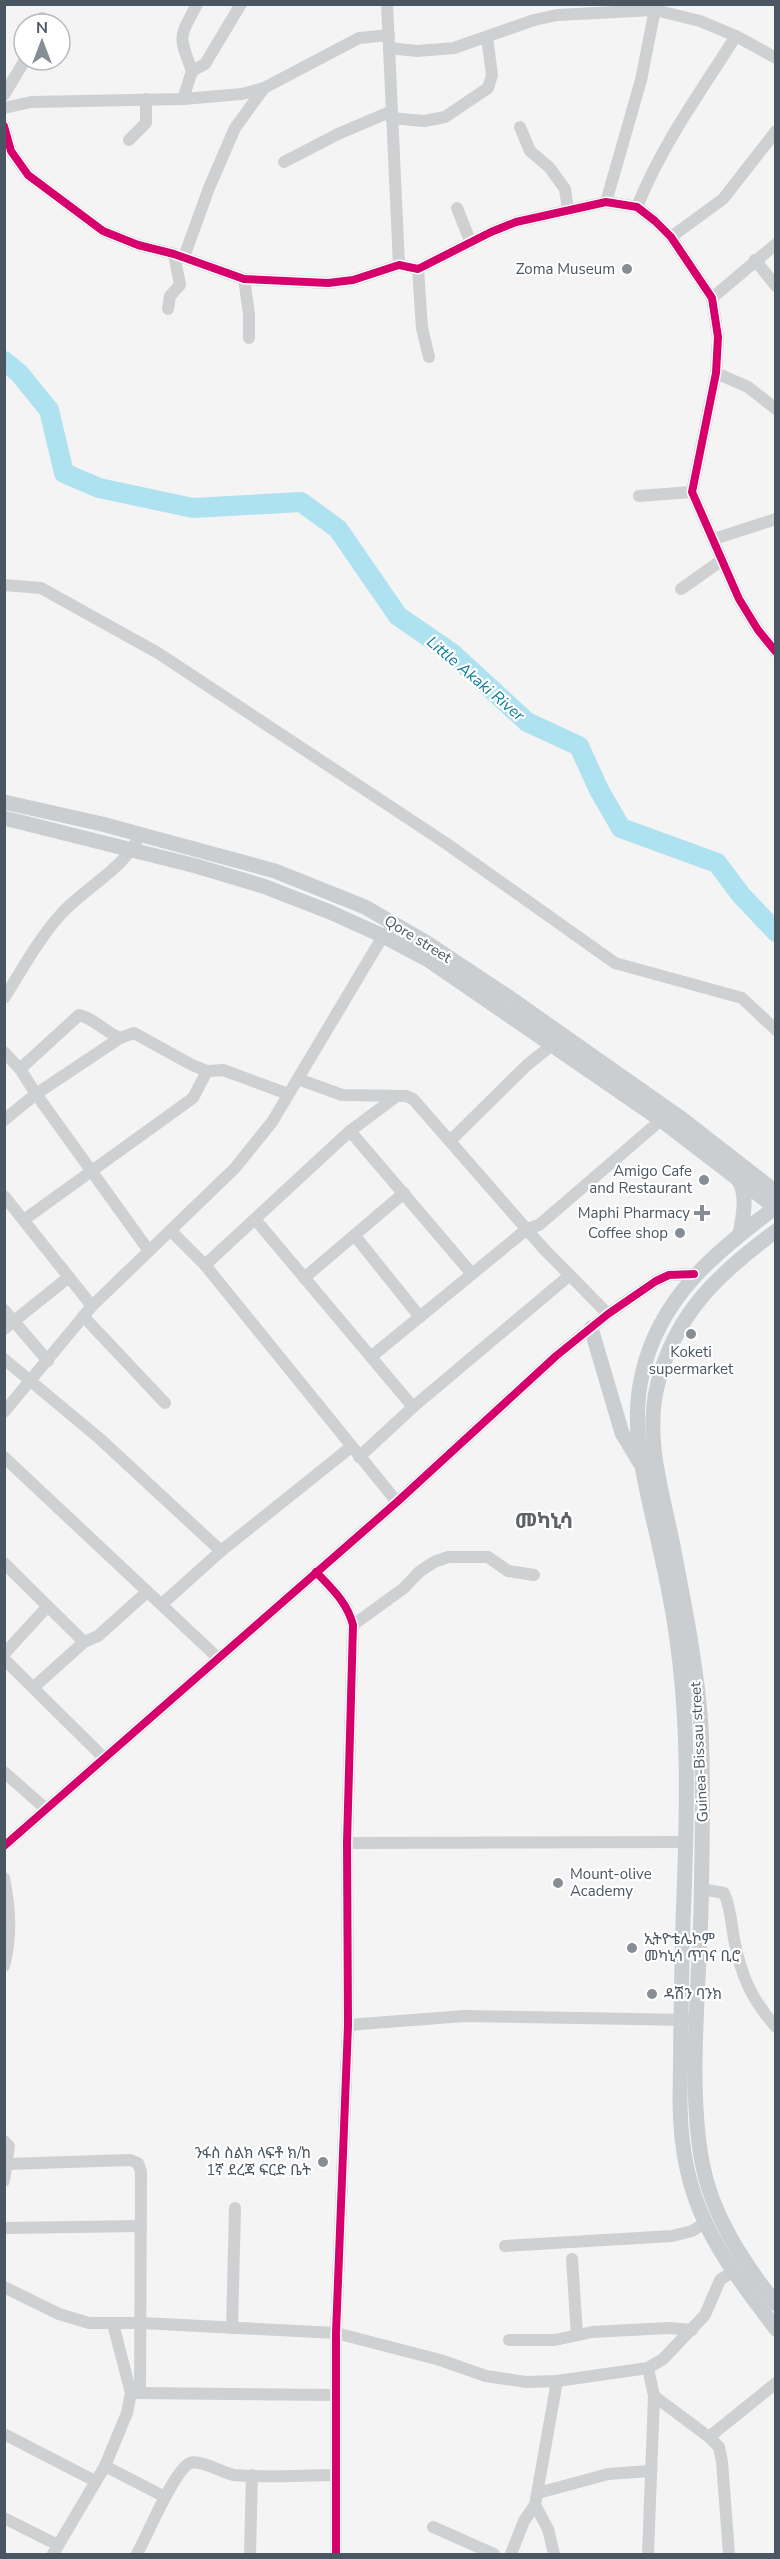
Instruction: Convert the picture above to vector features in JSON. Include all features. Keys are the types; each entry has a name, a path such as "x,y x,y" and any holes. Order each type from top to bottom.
{"main road":[{"name":"Qore street","path":"4,802 140,834 275,871 365,907 507,996 682,1119 776,1192"},
{"name":"Qore street","path":"4,818 133,850 263,886 383,936 430,961 662,1120 775,1208"},
{"path":"733,1174 742,1185 744,1211 740,1234"},
{"path":"755,1177 776,1186"},
{"path":"775,1208 740,1234 694,1274 669,1311 652,1343 642,1373 637,1400 641,1465 678,1647 685,1725 681,2136 689,2180 705,2223 732,2272 776,2329"},
{"name":"Guinea-Bissau street","path":"776,1231 734,1262 707,1289 686,1317 669,1350 657,1385 651,1418 654,1454 692,1644 700,1714 702,1889 697,2130 707,2183 734,2244 776,2304"},
{"path":"591,1328 622,1433 641,1465"}],"street":[{"path":"183,99 192,71 182,46 181,34 197,4"},
{"path":"192,71 204,64 241,4"},
{"path":"387,4 399,265"},
{"path":"606,202 641,80 656,8"},
{"path":"4,108 31,102 231,96 264,88 359,38 389,42 417,51 454,48 534,20 557,15 656,8 700,21 774,55"},
{"path":"637,207 645,186 686,114 736,36"},
{"path":"284,162 338,134 391,114 424,122 445,117 488,88 492,75 487,37"},
{"path":"4,95 18,72"},
{"path":"168,309 170,296 180,285 179,256 208,188 235,128 264,88"},
{"path":"129,140 146,123 146,99"},
{"path":"4,126 11,151 28,175 103,231 138,245 179,256 244,279 328,283 353,280 399,265 418,269 490,232 516,222 606,202 637,207 671,237 712,298 718,337 716,373 692,492 739,599 758,630 776,652"},
{"path":"520,127 530,151 549,167 565,189 568,210"},
{"path":"671,237 723,199 776,131"},
{"path":"457,208 471,243"},
{"path":"712,298 776,244"},
{"path":"755,260 776,286"},
{"path":"418,269 422,328 429,357"},
{"path":"244,279 249,314 249,338"},
{"path":"716,373 748,387 776,409"},
{"path":"639,496 692,492"},
{"path":"714,539 776,519"},
{"path":"681,589 722,560"},
{"path":"4,585 41,588 158,653 447,844 615,963 742,998 776,1030"},
{"path":"4,998 62,913 133,850 140,834"},
{"path":"4,1412 92,1306 235,1168 272,1122 383,936 396,925"},
{"path":"20,1069 79,1016 87,1017 109,1034 120,1038"},
{"path":"4,1120 36,1094 120,1038 134,1033 172,1056 207,1071 223,1070 288,1094"},
{"path":"451,1140 527,1065 551,1046"},
{"path":"4,1052 20,1069 148,1251"},
{"path":"25,1219 193,1098 207,1071"},
{"path":"298,1079 342,1095 397,1096 413,1099 527,1229 609,1314"},
{"path":"204,1265 350,1131 397,1096"},
{"path":"372,1356 527,1229 539,1225 662,1120"},
{"path":"350,1131 472,1274"},
{"path":"304,1278 404,1193"},
{"path":"4,1196 25,1219 92,1306"},
{"path":"255,1219 413,1407"},
{"path":"171,1231 204,1265 397,1502"},
{"path":"356,1236 420,1317"},
{"path":"4,1846 217,1657 397,1502 556,1356 609,1314 656,1281 669,1275 694,1274"},
{"path":"359,1457 413,1407 570,1275"},
{"path":"9,1325 69,1277"},
{"path":"4,1311 9,1325 48,1361"},
{"path":"83,1316 165,1403"},
{"path":"4,1359 99,1438 221,1551"},
{"path":"162,1604 221,1551 351,1447"},
{"path":"4,1457 217,1657"},
{"path":"353,1625 404,1587 419,1572 434,1562 448,1557 488,1557 508,1571 534,1575"},
{"path":"7,1569 84,1642"},
{"path":"316,1572 342,1599 350,1612 353,1625 347,1843 348,2025 336,2333 336,2554"},
{"path":"34,1687 84,1642 98,1636 147,1592"},
{"path":"4,1654 47,1606"},
{"path":"4,1659 104,1758"},
{"path":"4,1772 46,1809"},
{"path":"347,1843 685,1842"},
{"path":"4,1878 10,1907 9,1948 4,1966"},
{"path":"702,1889 724,1893 729,1904 735,1945 748,1989 762,2012 776,2027"},
{"path":"348,2025 464,2016 698,2020"},
{"path":"4,2141 9,2146 4,2181"},
{"path":"4,2518 56,2550 105,2466 135,2392 142,2323 141,2172 138,2163 130,2160 8,2164"},
{"path":"232,2328 235,2208"},
{"path":"506,2246 672,2236 692,2231 705,2223"},
{"path":"4,2228 141,2226"},
{"path":"572,2259 578,2335"},
{"path":"4,2287 59,2314 89,2323 142,2323 336,2333 440,2360 486,2376 526,2382 557,2381 648,2368 663,2359 692,2330 705,2315 720,2280 732,2272"},
{"path":"113,2324 135,2392"},
{"path":"509,2340 555,2340 592,2332 692,2330"},
{"path":"648,2368 654,2396 648,2554"},
{"path":"511,2554 524,2521 537,2499 557,2381"},
{"path":"709,2437 776,2383"},
{"path":"135,2392 336,2395"},
{"path":"654,2396 709,2437 718,2447 722,2462 729,2554"},
{"path":"4,2434 95,2481"},
{"path":"137,2554 165,2497 182,2470 190,2463 198,2462 232,2475 336,2475"},
{"path":"105,2466 165,2497"},
{"path":"537,2499 608,2474 650,2471"},
{"path":"250,2554 252,2475"},
{"path":"537,2499 554,2554"},
{"path":"433,2527 494,2554"}],"waterway":[{"name":"Little Akaki River","path":"4,361 19,373 49,410 64,473 99,488 193,508 301,502 338,529 398,616 452,653 527,722 579,746 599,790 621,828 717,863 741,895 776,932"}],"cycle path":[{"path":"4,126 11,151 28,175 103,231 138,245 174,254 244,279 328,283 353,280 399,265 418,269 516,222 606,202 637,207 671,237 712,298 718,337 716,373 692,492 739,599 758,630 776,652"},
{"path":"4,1846 397,1502 556,1356 608,1314 656,1281 669,1275 694,1274"},
{"path":"316,1572 343,1603 353,1625 347,1843 348,2025 336,2333 336,2554"}],"place":[{"name":"Zoma Museum","path":"627,269"},
{"name":"Amigo Cafe and Restaurant","path":"704,1180"},
{"name":"Maphi Pharmacy","path":"702,1213"},
{"name":"Coffee shop","path":"680,1233"},
{"name":"Koketi supermarket","path":"691,1334"},
{"name":"Mount-olive Academy","path":"558,1883"},
{"name":"ኢትዮቴሌኮም መካኒሳ ጥገና ቢሮ","path":"632,1948"},
{"name":"ዳሽን ባንክ","path":"652,1994"},
{"name":"ንፋስ ስልክ ላፍቶ ክ/ከ 1ኛ ደረጃ ፍርድ ቤት","path":"323,2162"}],"district":[{"name":"መካኒሳ","path":"544,1521"}]}
